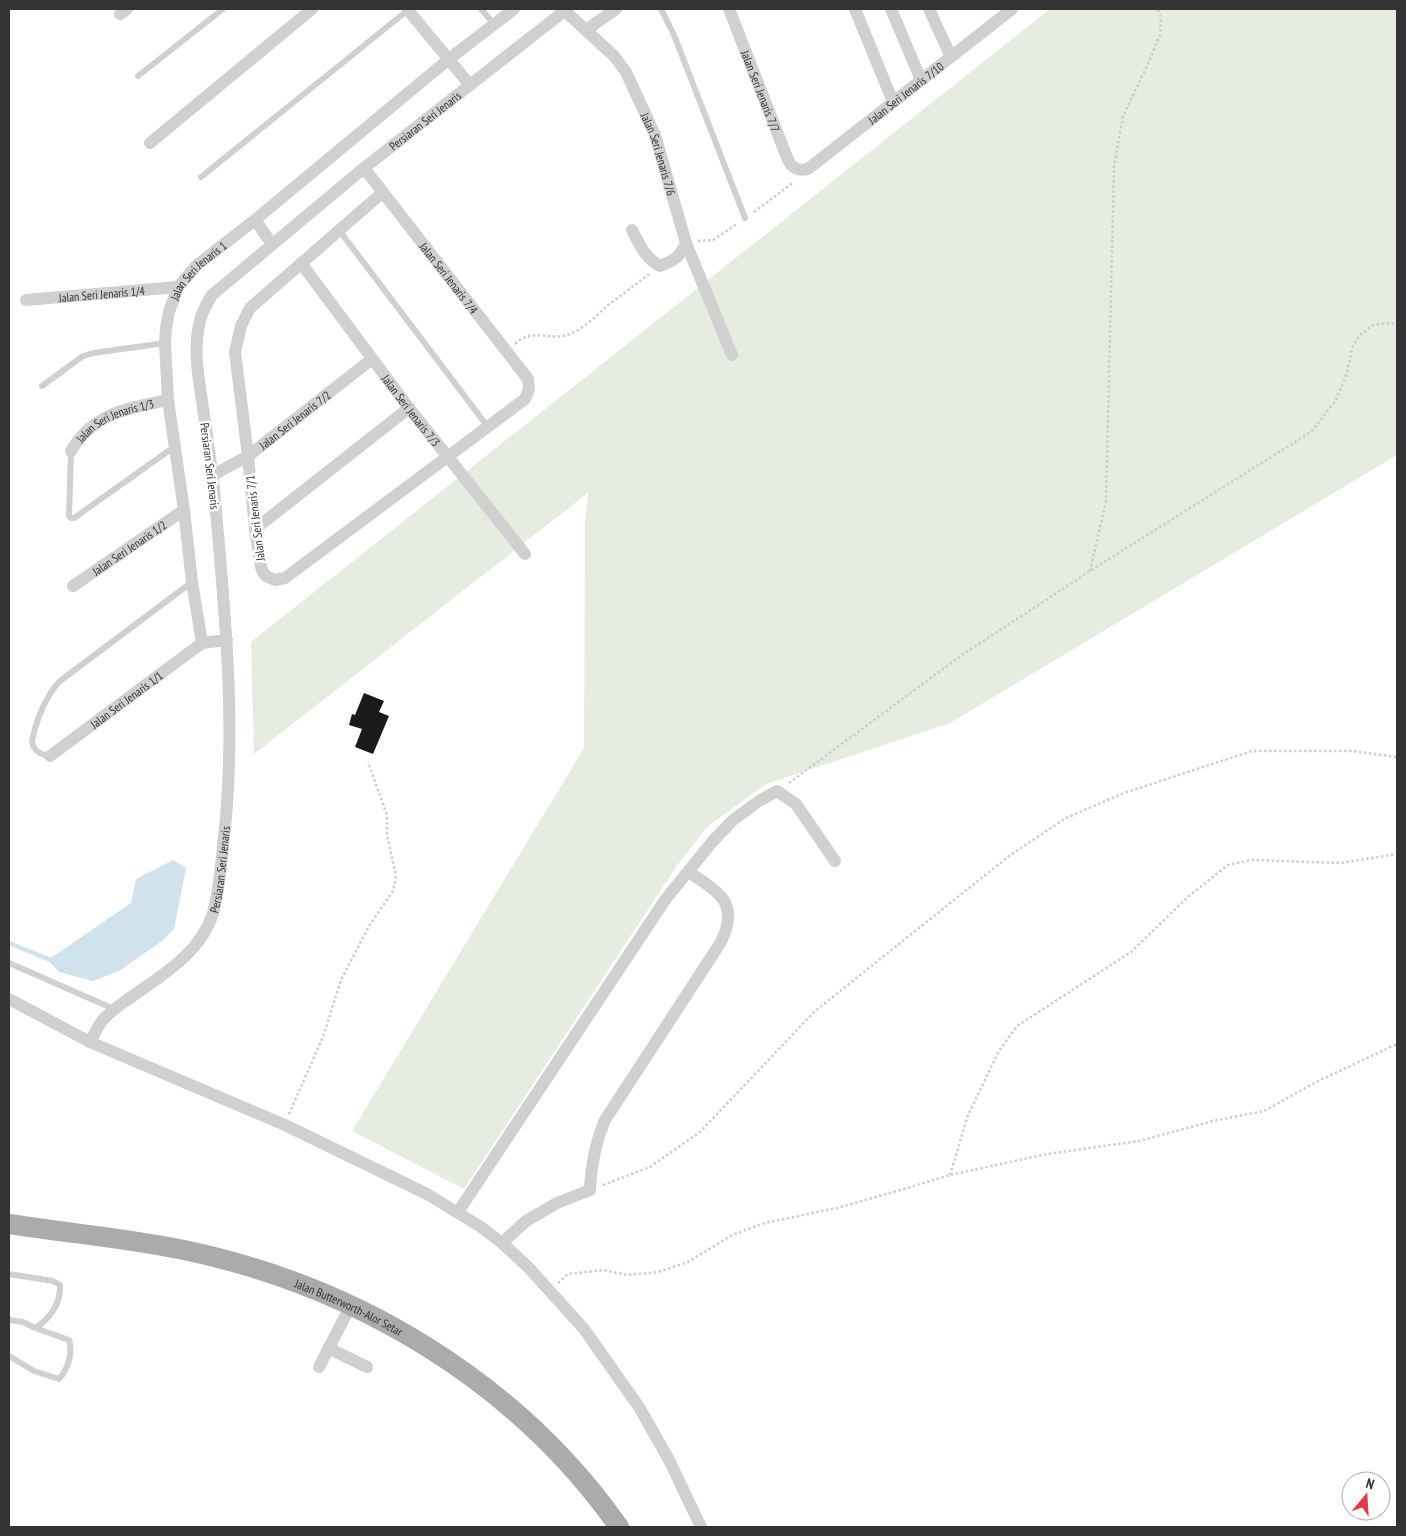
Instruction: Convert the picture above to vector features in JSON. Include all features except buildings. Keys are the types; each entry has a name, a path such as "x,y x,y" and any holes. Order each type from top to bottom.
{"main road":[{"name":"Jalan Butterworth-Alor Setar","path":"9,1224 184,1250 246,1265 297,1282 351,1305 437,1352 472,1376 500,1399 567,1462 599,1498 619,1527"}],"street":[{"path":"150,143 312,9"},
{"path":"407,9 470,85"},
{"name":"Jalan Seri Jenaris 1","path":"202,643 168,400 165,343 169,312 178,287 197,265 255,220 449,59 514,9"},
{"path":"586,30 616,9"},
{"name":"Jalan Seri Jenaris 7/7","path":"729,9 788,160 796,170"},
{"path":"854,9 893,102"},
{"path":"891,9 921,80"},
{"path":"929,9 951,57"},
{"name":"Jalan Seri Jenaris 7/10","path":"796,170 808,169 951,57 999,16 1012,9"},
{"name":"Jalan Seri Jenaris 7/6","path":"566,10 614,56 626,72 655,135 686,243 732,355"},
{"name":"Persiaran Seri Jenaris","path":"90,1042 101,1022 114,1009 169,970 191,951 202,936 212,914 220,866 229,776 227,640 213,475 197,373 196,347 200,319 212,295 272,244 364,168 566,10"},
{"name":"Jalan Seri Jenaris 7/4","path":"364,168 528,379 529,389"},
{"name":"Jalan Seri Jenaris 7/1","path":"382,193 250,308 241,326 235,352 255,529 263,572 266,576 275,580 285,578 525,399 529,389"},
{"path":"255,220 272,244"},
{"path":"632,230 645,254 652,262 660,266 672,262 681,254 686,243"},
{"name":"Jalan Seri Jenaris 7/3","path":"301,263 409,408 525,554"},
{"name":"Jalan Seri Jenaris 1/4","path":"26,300 178,287"},
{"name":"Jalan Seri Jenaris 7/2","path":"213,475 248,456 372,359"},
{"name":"Jalan Seri Jenaris 1/3","path":"71,451 77,440 90,427 102,419 130,407 168,400"},
{"path":"255,529 409,408"},
{"name":"Jalan Seri Jenaris 1/2","path":"73,586 184,510"},
{"path":"202,643 227,640"},
{"name":"Jalan Seri Jenaris 1/1","path":"50,756 202,643"},
{"path":"458,1212 665,900 712,842 733,820 759,801 777,791 796,804 835,861"},
{"path":"502,1243 526,1221 557,1203 590,1190 590,1177 605,1120 721,942 727,928 729,914 724,902 716,891 689,872"},
{"path":"9,999 90,1042 285,1125 427,1194 481,1227 528,1267 584,1329 639,1407 669,1460 702,1527"},
{"path":"319,1367 351,1305"},
{"path":"328,1348 367,1367"}],"lane":[{"path":"138,76 223,9"},
{"path":"200,177 407,9"},
{"path":"481,9 494,24"},
{"path":"661,9 674,35 746,218"},
{"path":"339,230 488,427"},
{"path":"42,386 83,356 165,343"},
{"path":"71,451 69,516 74,518 174,447"},
{"path":"50,756 39,753 32,741 46,701 54,686 192,582"},
{"path":"9,964 114,1009"},
{"path":"9,1274 53,1281 60,1286 60,1293 52,1314 44,1323 35,1328"},
{"path":"9,1320 23,1322 69,1340 71,1346 65,1373 59,1379 34,1370 9,1356"}],"path":[{"path":"1090,572 1106,501 1114,166 1123,116 1160,35 1161,19 1158,9"},
{"path":"507,352 523,337 536,334 567,335 584,326 660,266"},
{"path":"777,791 959,657 1311,432 1336,400 1347,373 1352,348 1359,336 1373,325 1392,323 1397,326"},
{"path":"590,1190 650,1167 700,1132 814,1012 1009,856 1066,818 1124,793 1252,751 1352,751 1397,757"},
{"path":"285,1125 323,1037 341,980 369,926 393,891 396,876 387,835 387,815 368,762"},
{"path":"950,1175 968,1115 999,1051 1017,1026 1131,952 1189,896 1228,865 1252,860 1342,863 1396,855"},
{"path":"550,1290 568,1274 603,1270 627,1275 658,1272 688,1262 732,1235 765,1223 837,1208 950,1175 1047,1154 1139,1140 1213,1120 1264,1111 1320,1080 1397,1044"}],"shaded area":[{"path":"1050,9 1397,9 1397,455 950,723 766,784 707,827 676,867 464,1189 352,1131 584,748 585,523 588,493 254,754 251,642"}],"water":[{"path":"173,860 186,868 174,929 162,941 119,971 93,981 59,972 48,960 131,903 136,879"}],"waterway":[{"path":"9,943 53,961"}]}
